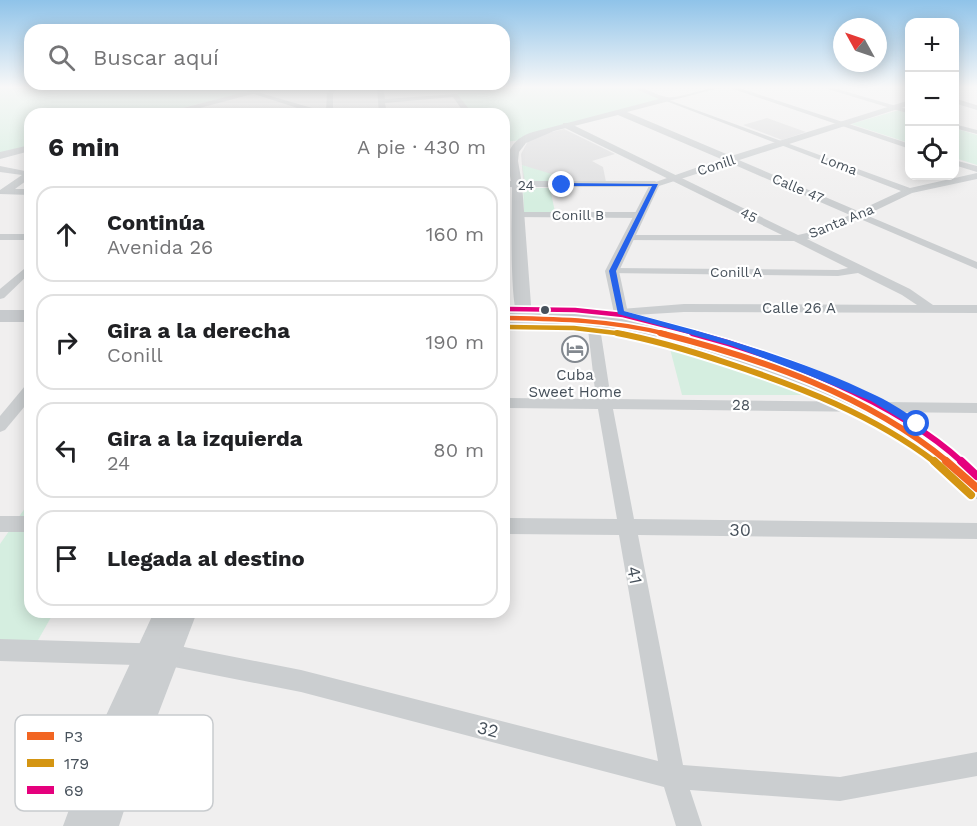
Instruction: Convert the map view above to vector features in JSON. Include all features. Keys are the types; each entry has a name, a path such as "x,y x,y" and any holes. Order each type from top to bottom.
{"main road":[{"path":"0,156 24,150"},
{"path":"0,305 24,305"},
{"path":"514,313 621,313 735,344 853,389 933,449 977,488"},
{"path":"514,313 621,324 699,344 773,369 880,407 945,443 977,472"},
{"path":"593,321 617,317 621,313"},
{"path":"0,316 24,316"}],"street":[{"path":"510,162 521,142 530,136 564,126"},
{"name":"45","path":"567,126 906,292 930,309"},
{"name":"Calle 47","path":"651,126 977,266"},
{"name":"Loma","path":"736,126 909,191"},
{"name":"Conill","path":"656,184 837,126"},
{"path":"847,126 905,146"},
{"path":"959,127 977,132"},
{"path":"959,164 977,169"},
{"path":"0,169 24,173"},
{"name":"Santa Ana","path":"629,238 797,238 814,235 909,191 977,176"},
{"path":"3,192 24,177"},
{"path":"621,313 612,271 656,184"},
{"name":"24","path":"510,185 656,184"},
{"path":"510,185 516,215 514,313"},
{"path":"3,192 24,192"},
{"name":"Conill B","path":"516,215 640,215"},
{"path":"0,237 24,237"},
{"name":"Conill A","path":"612,271 838,273 860,269"},
{"path":"0,295 24,273"},
{"name":"Calle 26 A","path":"621,313 684,308 977,309"},
{"name":"41","path":"593,321 604,403 672,777 689,826"},
{"path":"0,426 24,397"},
{"name":"28","path":"510,403 977,408"},
{"path":"0,524 24,524"},
{"name":"30","path":"510,526 977,531"},
{"path":"139,715 158,654 165,618"},
{"path":"124,715 158,654 182,618"},
{"name":"32","path":"0,650 158,654 301,681 672,777 840,789 977,764"},
{"path":"78,826 83,811"},
{"path":"104,826 109,811"}],"shaded area":[{"path":"744,126 788,126 806,132 782,140"},
{"path":"564,129 615,154 592,161 603,167 606,182 523,179 521,154 528,141 543,134"}],"green space":[{"path":"0,126 24,126 24,147 0,153"},
{"path":"510,126 565,126 551,129 523,140 510,141"},
{"path":"856,126 905,126 905,142"},
{"path":"959,130 977,135 977,165 959,159"},
{"path":"522,165 578,182 525,182"},
{"path":"523,188 550,188 555,212 524,212"},
{"path":"669,345 706,354 820,395 682,395"},
{"path":"24,510 24,618 51,618 33,649 0,650 0,544"}],"transit line":[{"name":"69","path":"510,309 575,310 623,315 701,335 776,360 873,400 946,447 977,476"},
{"name":"P3","path":"510,318 578,319 622,324 715,348 779,370 839,394 882,415 925,444 977,488"},
{"name":"179","path":"510,327 574,328 619,333 696,353 770,377 865,416 934,461 971,495"}],"place":[{"name":"Cuba Sweet Home","path":"575,349"}],"route":[{"path":"562,185 656,184 612,271 621,313 735,344 812,372 874,398 917,424"}]}
